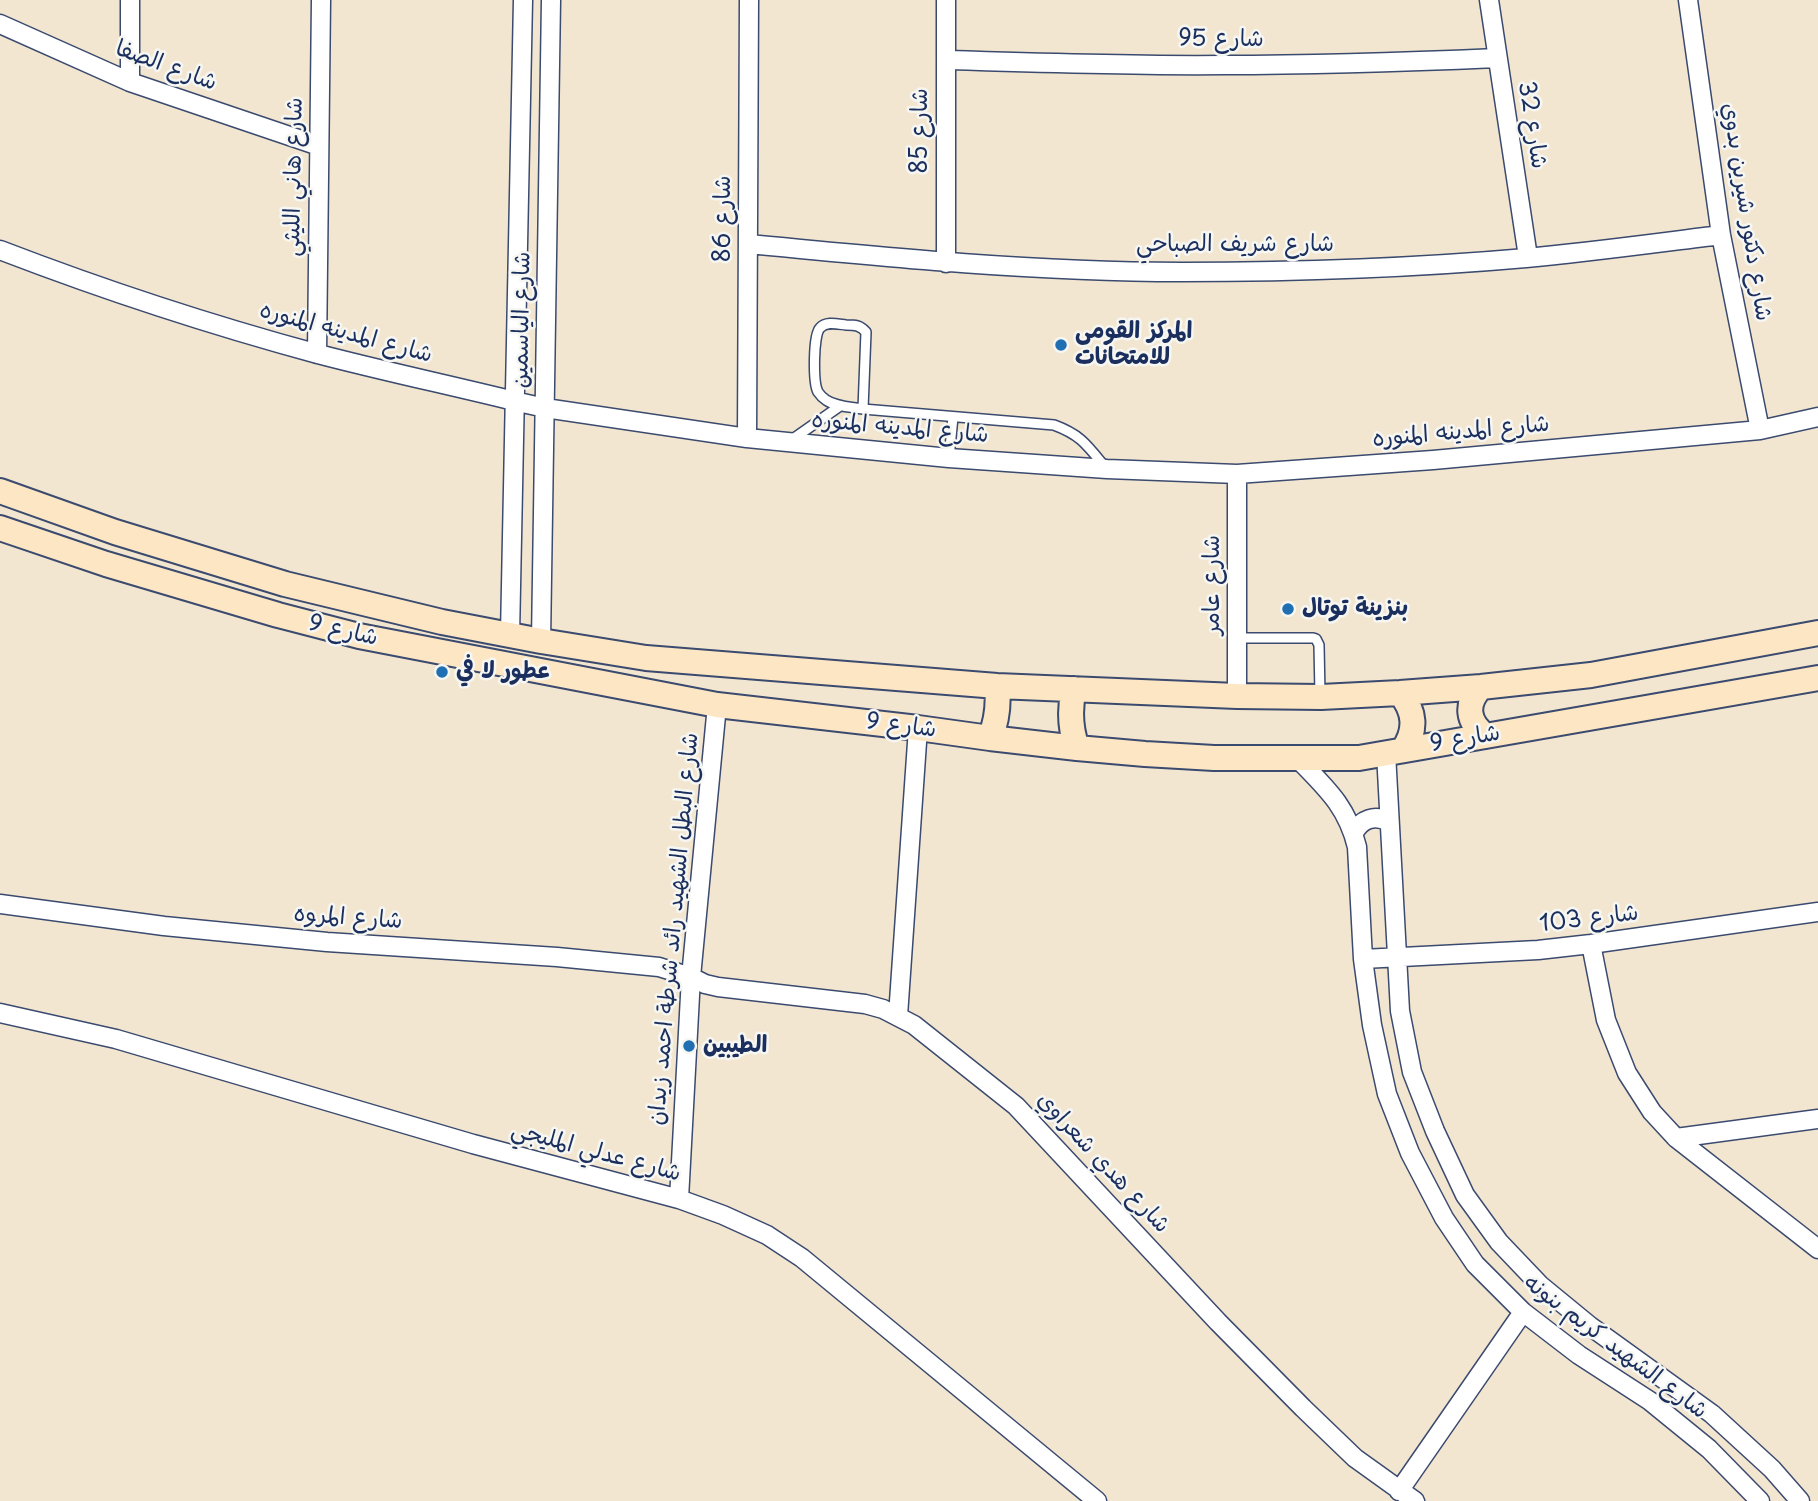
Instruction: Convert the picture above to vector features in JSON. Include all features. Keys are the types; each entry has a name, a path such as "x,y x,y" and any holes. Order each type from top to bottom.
{"main road":[{"name":"شارع 9","path":"0,491 115,532 285,584 442,622 646,658 996,686 1237,696 1400,693 1591,675 1818,633"},
{"name":"شارع 9","path":"0,528 106,565 359,636 717,705 1077,748 1214,758 1359,758 1818,678"},
{"path":"990,738 998,713 996,686"},
{"path":"1481,687 1475,693 1470,709 1474,725 1486,736"},
{"path":"1074,689 1070,719 1077,748"},
{"path":"1394,752 1412,734 1413,716 1400,693"}],"street":[{"path":"130,0 130,82"},
{"name":"شارع هاني الليثي","path":"317,354 321,0"},
{"name":"شارع الياسمين","path":"510,635 523,0"},
{"path":"537,0 551,0"},
{"name":"شارع الياسمين","path":"541,641 551,0"},
{"name":"شارع 86","path":"747,438 749,0"},
{"name":"شارع 85","path":"946,0 946,263"},
{"name":"شارع 32","path":"1489,0 1528,257"},
{"name":"شارع دكتور شيرين بدوي","path":"1688,0 1721,235 1760,430"},
{"name":"شارع الصفا","path":"0,24 130,82 319,146"},
{"name":"شارع 95","path":"946,60 1222,65 1359,64 1497,58"},
{"name":"شارع شريف الصباحي","path":"748,244 946,263 1062,270 1296,271 1528,257 1721,235"},
{"name":"شارع المدينه المنوره","path":"0,250 177,312 317,354 545,408 747,438 949,458 1107,469 1237,474 1433,460 1760,430 1818,417"},
{"name":"شارع عامر","path":"1237,474 1237,696"},
{"name":"شارع البطل الشهيد رائد شرطة احمد زيدان","path":"679,1199 691,977 717,705"},
{"path":"898,1016 918,728"},
{"name":"شارع الشهيد كريم بنونه","path":"1394,752 1389,821 1400,1011 1412,1072 1465,1195 1499,1242 1540,1285 1590,1326 1712,1414 1772,1469 1800,1501"},
{"name":"شارع الشهيد كريم بنونه","path":"1298,759 1334,796 1354,833 1363,959 1372,1025 1387,1094 1410,1153 1444,1218 1475,1264 1523,1312 1578,1355 1650,1401 1709,1449 1760,1501"},
{"path":"1354,833 1361,824 1372,818 1389,821"},
{"name":"شارع المروه","path":"0,904 164,926 327,942 641,965 659,967 691,977"},
{"name":"شارع 103","path":"1363,959 1538,950 1818,912"},
{"path":"1591,944 1606,1020 1627,1073 1652,1112 1676,1138 1818,1249"},
{"name":"شارع هدي شعراوي","path":"691,977 718,987 865,1004 898,1016 930,1038 1016,1107 1303,1409 1355,1458 1415,1501"},
{"name":"شارع عدلي المليجي","path":"0,1013 116,1039 473,1144 679,1199 723,1215 767,1235 802,1258 1097,1501"},
{"path":"1676,1138 1818,1119"},
{"path":"1399,1491 1523,1312"}],"lane":[{"path":"863,409 866,332 861,326 829,323 822,325 817,330 815,380 818,392 827,402 863,409 1054,425 1083,439 1107,469"},
{"path":"788,442 840,406"},
{"path":"949,458 953,417"},
{"path":"1238,638 1316,639 1321,696"}],"place":[{"name":"المركز القومى للامتحانات","path":"1061,345"},
{"name":"بنزينة توتال","path":"1288,609"},
{"name":"عطور لا في","path":"442,672"},
{"name":"الطيبين","path":"689,1046"}]}
